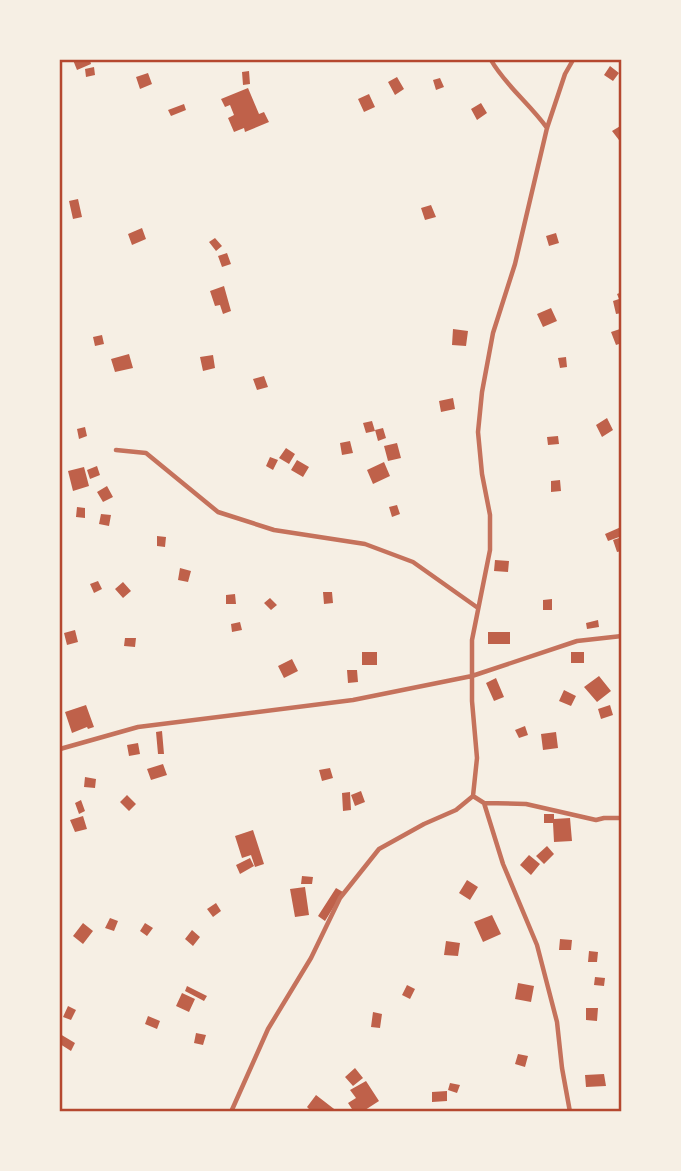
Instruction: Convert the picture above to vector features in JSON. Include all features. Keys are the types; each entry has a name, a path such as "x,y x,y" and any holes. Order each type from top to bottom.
{"street":[{"path":"491,60 547,128"},
{"path":"231,1111 268,1029 311,958 341,898 379,849 456,810 473,796 477,758 472,701 472,640 490,550 490,515 478,432 482,392 493,333 515,264 547,128 565,74 573,60"},
{"path":"116,450 146,453 218,513 274,530 365,544 413,562 478,608"},
{"path":"60,749 138,727 353,701 472,676 577,641 621,636"},
{"path":"473,796 484,803 526,804 596,820 621,818"},
{"path":"484,803 503,864 537,945 557,1022 570,1111"}],"building":[{"path":"73,60 90,60 91,64 77,70"},
{"path":"610,66 619,73 613,81 604,75"},
{"path":"94,67 95,75 86,77 85,69"},
{"path":"249,71 250,84 243,85 242,72"},
{"path":"148,73 152,84 140,89 136,77"},
{"path":"397,77 404,89 395,95 388,82"},
{"path":"440,78 444,87 436,90 433,80"},
{"path":"248,88 259,114 264,112 269,122 245,132 244,128 234,132 228,118 234,115 230,105 225,107 221,99"},
{"path":"369,94 375,107 364,112 358,99"},
{"path":"481,103 487,113 477,120 471,109"},
{"path":"184,104 186,110 171,116 168,110"},
{"path":"622,125 622,144 612,131"},
{"path":"78,199 82,217 73,219 69,201"},
{"path":"431,205 436,217 425,220 421,208"},
{"path":"142,228 146,239 132,245 128,234"},
{"path":"556,233 559,243 549,246 546,236"},
{"path":"215,238 222,246 216,251 209,242"},
{"path":"227,253 231,264 222,267 218,256"},
{"path":"224,286 231,311 223,314 220,305 215,306 210,291"},
{"path":"622,292 622,313 616,314 613,301 619,299 617,294"},
{"path":"551,308 557,321 543,327 537,314"},
{"path":"453,329 468,331 466,346 452,345"},
{"path":"620,329 622,343 616,345 611,332"},
{"path":"102,335 104,344 95,346 93,337"},
{"path":"129,354 133,368 115,372 111,359"},
{"path":"213,355 215,368 203,371 200,357"},
{"path":"566,357 567,367 560,368 558,358"},
{"path":"264,376 268,387 257,390 253,379"},
{"path":"453,398 455,409 441,412 439,401"},
{"path":"607,418 613,430 602,437 596,425"},
{"path":"372,421 375,431 366,433 363,423"},
{"path":"85,427 87,436 79,439 77,429"},
{"path":"383,428 386,438 378,441 375,430"},
{"path":"558,436 559,444 548,445 547,437"},
{"path":"350,441 353,453 342,455 340,443"},
{"path":"397,443 401,458 388,461 384,446"},
{"path":"286,448 295,454 289,464 279,458"},
{"path":"270,457 278,460 273,470 266,466"},
{"path":"297,460 309,467 303,477 291,470"},
{"path":"384,462 390,476 373,484 367,470"},
{"path":"97,466 100,475 90,479 87,470"},
{"path":"84,467 89,486 73,491 68,471"},
{"path":"560,480 561,491 551,492 551,481"},
{"path":"107,486 113,497 103,502 97,492"},
{"path":"397,505 400,514 392,517 389,507"},
{"path":"77,507 85,508 85,518 76,517"},
{"path":"101,514 111,515 109,526 99,524"},
{"path":"621,527 622,536 608,541 605,534"},
{"path":"157,536 166,537 165,547 157,546"},
{"path":"622,537 622,551 617,552 613,540"},
{"path":"495,560 509,561 508,572 494,571"},
{"path":"180,568 191,571 188,582 178,580"},
{"path":"98,581 102,589 94,593 90,584"},
{"path":"123,582 131,591 123,598 115,589"},
{"path":"323,592 332,592 333,603 324,604"},
{"path":"235,594 236,604 226,604 226,595"},
{"path":"270,598 277,605 271,610 264,603"},
{"path":"552,599 552,610 543,610 543,600"},
{"path":"598,620 599,627 587,629 586,623"},
{"path":"240,622 242,630 232,632 231,624"},
{"path":"75,630 78,642 67,645 64,633"},
{"path":"488,632 510,632 510,644 488,644"},
{"path":"125,638 136,638 135,647 124,646"},
{"path":"362,652 377,652 377,665 362,665"},
{"path":"571,652 584,652 584,663 571,663"},
{"path":"292,659 298,671 284,678 278,666"},
{"path":"347,670 357,670 358,682 348,683"},
{"path":"599,676 611,691 597,702 584,687"},
{"path":"496,678 504,697 494,701 486,683"},
{"path":"564,690 576,696 571,706 559,701"},
{"path":"86,705 94,727 72,733 65,712"},
{"path":"610,705 613,715 601,719 598,709"},
{"path":"525,726 528,735 519,738 515,730"},
{"path":"162,731 164,754 158,754 156,732"},
{"path":"556,732 558,748 543,750 541,734"},
{"path":"138,743 140,754 129,756 127,745"},
{"path":"163,764 167,775 151,780 147,769"},
{"path":"330,768 333,778 322,781 319,770"},
{"path":"85,777 96,779 95,788 84,787"},
{"path":"361,791 365,802 355,806 351,795"},
{"path":"350,792 351,810 343,811 342,793"},
{"path":"127,795 136,804 129,811 120,802"},
{"path":"81,800 85,811 79,814 75,803"},
{"path":"544,814 554,814 554,819 570,818 572,841 554,842 553,823 544,823"},
{"path":"83,816 87,829 75,832 70,820"},
{"path":"253,830 264,864 255,867 251,855 242,858 235,836"},
{"path":"547,846 554,854 544,864 536,856"},
{"path":"529,855 540,864 531,875 520,865"},
{"path":"250,858 254,866 240,874 236,865"},
{"path":"302,876 313,877 312,884 301,884"},
{"path":"467,880 478,887 470,900 459,893"},
{"path":"305,887 309,915 295,917 290,889"},
{"path":"336,888 343,892 325,921 318,916"},
{"path":"216,903 221,911 213,917 207,909"},
{"path":"492,915 501,934 483,942 474,922"},
{"path":"110,918 118,921 114,931 105,928"},
{"path":"83,923 93,931 83,944 73,936"},
{"path":"145,923 153,928 147,936 140,931"},
{"path":"192,930 200,937 193,946 185,939"},
{"path":"560,939 572,940 571,950 559,950"},
{"path":"446,941 460,943 458,956 444,955"},
{"path":"589,951 598,952 597,962 588,962"},
{"path":"595,977 605,978 604,986 594,985"},
{"path":"518,983 534,986 531,1002 515,999"},
{"path":"407,985 415,989 410,999 402,995"},
{"path":"187,986 207,996 204,1001 185,991"},
{"path":"182,993 195,999 189,1012 176,1006"},
{"path":"68,1006 76,1010 71,1020 63,1017"},
{"path":"586,1008 598,1008 597,1021 586,1020"},
{"path":"373,1012 382,1014 380,1028 371,1027"},
{"path":"148,1016 160,1021 157,1029 145,1024"},
{"path":"196,1033 206,1035 203,1045 194,1043"},
{"path":"60,1034 75,1043 71,1051 60,1044"},
{"path":"518,1054 528,1056 525,1067 515,1064"},
{"path":"355,1068 363,1078 353,1086 345,1077"},
{"path":"604,1074 606,1086 586,1087 585,1075"},
{"path":"366,1081 379,1101 362,1112 354,1112 348,1103 356,1098 350,1090"},
{"path":"450,1083 460,1085 457,1093 448,1090"},
{"path":"447,1091 447,1101 432,1102 432,1092"},
{"path":"316,1095 338,1112 312,1112 307,1107"}]}
